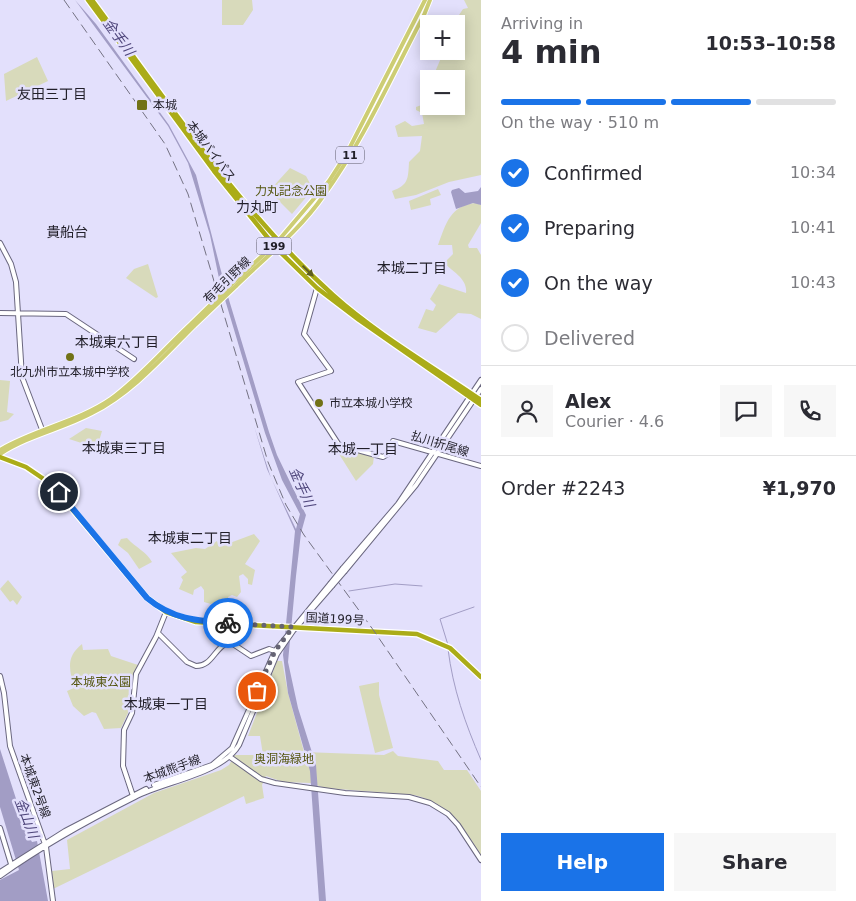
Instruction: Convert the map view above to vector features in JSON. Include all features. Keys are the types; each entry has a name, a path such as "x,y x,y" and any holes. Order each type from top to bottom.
{"highway":[{"name":"本城バイパス","path":"88,0 214,172 274,247 317,288 473,397 481,400"},
{"name":"本城バイパス","path":"92,0 257,220 334,295 360,317 473,397 481,406"},
{"name":"国道199号","path":"0,453 26,467 51,484 147,598 166,612 196,622 417,634 450,648 481,677"}],"main road":[{"name":"有毛引野線","path":"280,242 310,206 338,167 415,24 425,0"},
{"name":"有毛引野線","path":"0,453 111,399 280,242 323,197 342,169 424,15 430,0"}],"street":[{"path":"0,243 11,264 16,282 22,377 43,431"},
{"name":"払川折尾線","path":"317,288 304,334 331,371 298,382 336,441 342,447 383,457 388,454 393,441 481,466"},
{"path":"0,313 18,315 66,314 134,359"},
{"path":"293,628 401,505 473,397 481,380"},
{"path":"473,397 481,389"},
{"path":"133,796 123,766 124,730 132,712 136,674 158,633 166,612"},
{"name":"本城熊手線","path":"228,756 239,738 275,651 290,635 293,628"},
{"name":"本城熊手線","path":"0,872 133,796 170,778 212,765 228,756 239,745 270,666 293,628"},
{"path":"158,633 187,662 196,666 207,663 226,643 233,644 251,656 269,649 275,651"},
{"name":"本城東2号線","path":"0,676 4,692 10,746 45,845 53,901"},
{"path":"228,756 261,779 345,793 410,797 430,803 448,814 458,825 481,860"},
{"path":"0,828 14,864"},
{"name":"本城熊手線","path":"0,876 14,864"}],"green space":[{"path":"222,0 252,0 253,10 243,25 222,25"},
{"path":"464,0 481,0 481,175 449,182 416,195 395,199 392,191 405,183 409,162 420,151 422,136 398,137 395,126 405,121 412,126 424,124 422,115 465,115 465,70 436,70 440,60 465,60 465,15 459,15 463,9 468,8"},
{"path":"37,57 48,81 6,101 4,74"},
{"path":"420,106 420,112 416,110 416,107"},
{"name":"力丸記念公園","path":"290,168 306,176 313,189 292,214 269,191"},
{"path":"438,189 441,195 430,199 431,205 411,210 409,201"},
{"path":"476,203 481,205 481,223 468,245 469,248 477,248 481,255 481,319 471,314 458,313 436,333 418,328 426,309 433,311 436,305 430,299 439,284 466,293 465,284 462,279 444,263 453,254 452,245 438,245 450,217 460,207"},
{"path":"148,264 158,297 156,298 126,278 134,269"},
{"path":"0,380 10,381 7,412 14,414 8,420 0,422"},
{"path":"86,428 102,431 97,448 69,439"},
{"path":"340,448 374,456 373,464 356,481 339,454"},
{"path":"254,534 260,541 245,564 255,570 252,585 248,584 248,579 243,574 239,576 241,592 237,597 232,595 228,597 228,603 224,598 211,604 204,602 204,590 201,586 194,590 193,595 179,589 183,580 181,577 187,572 171,553 196,548 205,549 217,541 219,547"},
{"path":"127,538 147,555 152,562 139,569 128,553 118,545 121,539"},
{"path":"8,580 22,597 17,605 13,600 10,602 0,589"},
{"name":"本城東公園","path":"82,644 83,650 108,649 111,656 138,665 129,682 128,713 121,728 104,729 96,713 92,712 84,716 73,706 67,691 74,688 70,663 73,654"},
{"name":"奥洞海緑地","path":"277,661 282,661 288,693 304,752 384,755 393,751 398,756 438,761 444,770 467,770 481,791 481,855 461,825 446,810 426,799 414,795 325,788 310,783 283,782 266,776 262,785 264,798 246,804 244,796 53,889 52,871 70,869 67,840 154,793 221,770 229,765 235,755 263,755 260,736 248,736"},
{"path":"379,682 379,695 393,748 375,753 359,686"}],"shaded area":[{"path":"75,0 96,24 169,125 196,175 226,290 269,432 277,455 306,515 301,533 288,662 298,708 316,765 326,901 319,901 310,771 288,693 283,655 295,531 272,480 296,529 300,514 282,480 265,433 220,283 210,235 188,163 168,126"},
{"path":"481,187 481,205 473,203 456,209 452,190 459,188 465,193 478,191"},
{"path":"254,426 271,477 267,469"},
{"path":"0,749 27,833 32,842 37,841 48,901 0,901 0,880 19,870 0,807"}],"waterway":[{"path":"349,591 395,584 422,586"},
{"path":"448,645 440,619 474,607"},
{"path":"448,649 460,706 481,760"}],"railway":[{"path":"64,0 165,144 188,194 268,462 286,505 304,535 374,631 481,787"}],"way so far":[{"path":"228,623 293,627 268,663 257,691"}],"place":[{"name":"本城","path":"142,105"},
{"name":"北九州市立本城中学校","path":"70,357"},
{"name":"市立本城小学校","path":"319,403"}],"district":[{"name":"友田三丁目","path":"52,94"},
{"name":"力丸町","path":"257,207"},
{"name":"貴船台","path":"67,232"},
{"name":"本城二丁目","path":"412,268"},
{"name":"本城東六丁目","path":"117,342"},
{"name":"本城東三丁目","path":"124,448"},
{"name":"本城一丁目","path":"363,449"},
{"name":"本城東二丁目","path":"190,538"},
{"name":"本城東一丁目","path":"166,704"}],"route":[{"path":"59,492 147,598 158,607 171,614 196,622 228,623"}],"water label":[{"name":"金手川","path":"119,37"},
{"name":"金手川","path":"302,487"},
{"name":"金山川","path":"27,818"}]}
